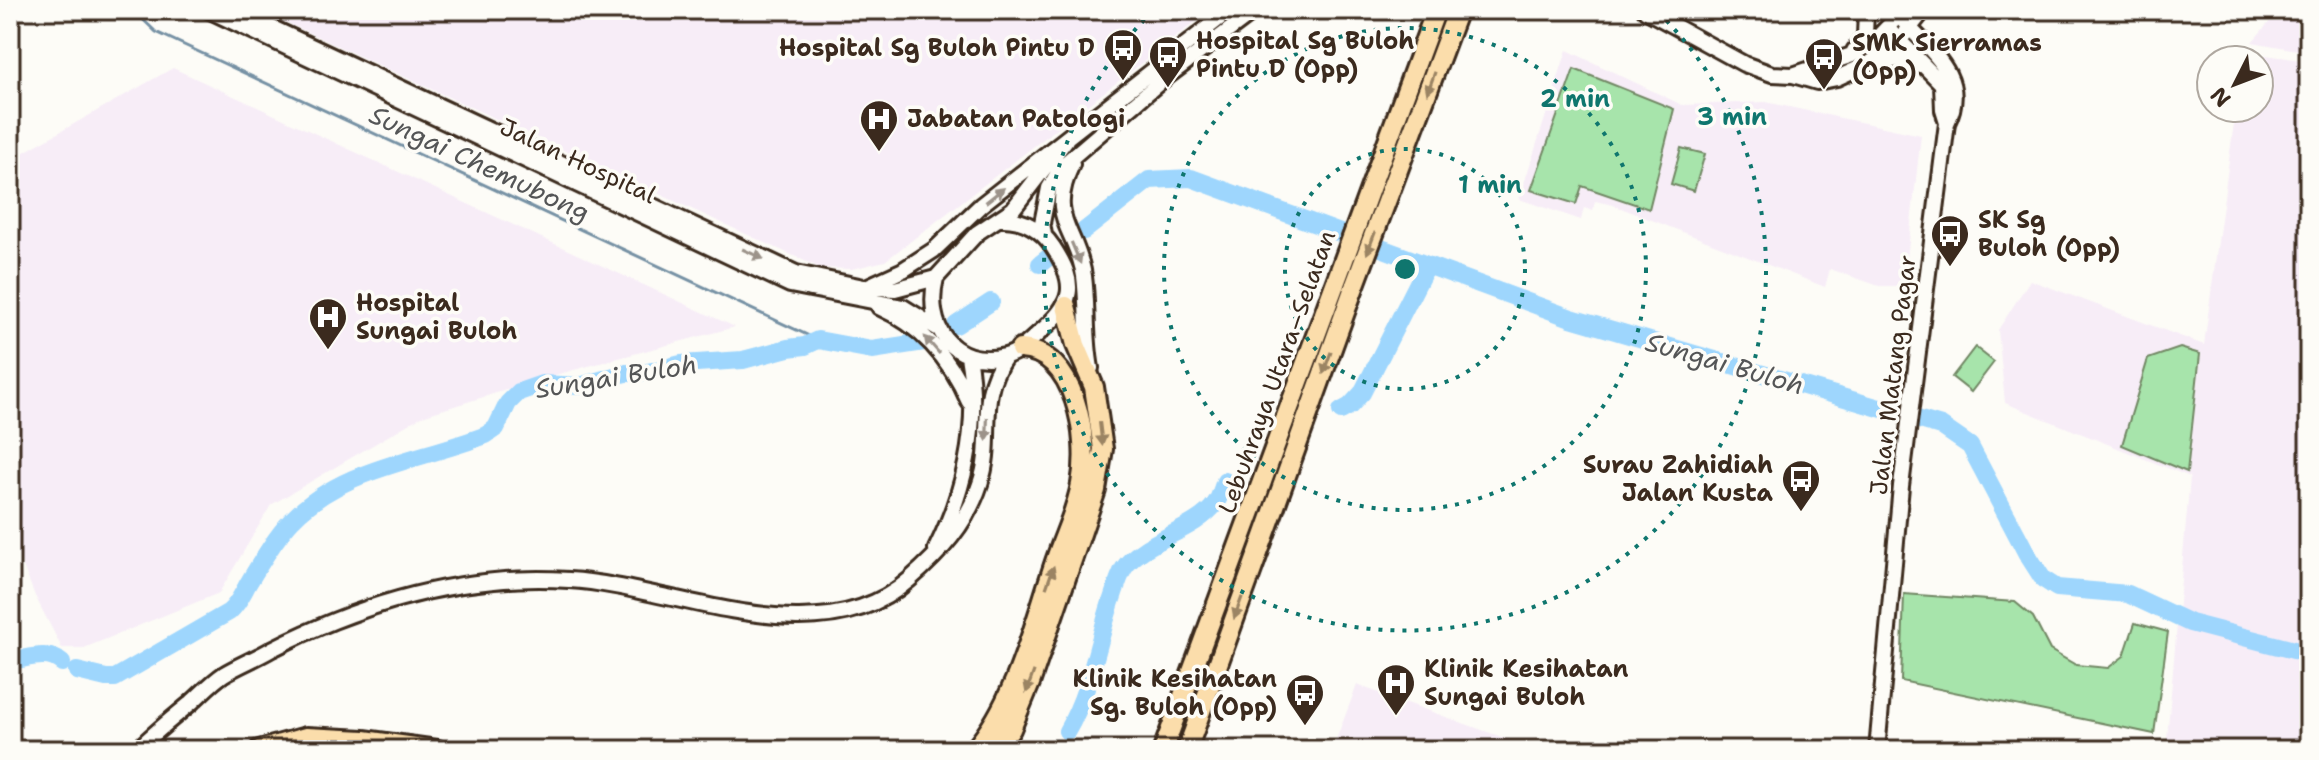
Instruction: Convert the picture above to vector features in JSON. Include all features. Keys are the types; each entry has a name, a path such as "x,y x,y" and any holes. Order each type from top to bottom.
{"highway":[{"name":"Lebuhraya Utara–Selatan","path":"1162,750 1436,10"},
{"name":"Lebuhraya Utara–Selatan","path":"1187,750 1458,10"},
{"path":"996,750 1011,729 1030,683 1096,490 1103,449 1094,387 1076,345 1066,306"},
{"path":"974,750 986,737 1013,685 1082,483 1080,423 1067,378 1048,356 1035,349 1013,352"},
{"path":"259,750 306,737 364,740 437,750"}],"main road":[{"name":"Jalan Hospital","path":"208,10 790,285 862,293 895,289 936,278"},
{"name":"Jalan Hospital","path":"234,10 796,273 903,307 937,328"},
{"path":"972,410 958,377 920,331 862,293 934,250 966,220 1230,10"},
{"path":"1044,235 1042,223 1049,188 1062,166 1160,82 1256,10"},
{"path":"1645,10 1744,64 1772,74 1793,75 1817,82 1837,78 1870,63 1899,41 1924,10"},
{"path":"1852,55 1865,36 1866,10"},
{"path":"1793,75 1852,55 1873,42 1897,18"},
{"path":"1897,18 1953,79 1955,107 1947,123"},
{"path":"1897,18 1899,41 1937,76"},
{"path":"1870,63 1900,59 1914,62 1937,76"},
{"name":"Jalan Matang Pagar","path":"1877,750 1908,437 1947,123 1942,84 1937,76"},
{"path":"1013,352 968,356 951,345 937,328 933,307 936,278 977,233 1001,219 1024,197 1066,140"},
{"path":"1077,152 1066,177 1061,200 1066,231 1084,275 1087,342 1094,387"},
{"path":"137,750 224,675 313,628 428,590 473,581 573,580 737,611 803,618 860,607 888,595 907,582 949,543 962,523 981,482 987,438 988,395 996,370 1066,306 1070,291 1064,263 1044,235 1025,223 1001,219"},
{"path":"947,264 949,252 966,220"},
{"path":"930,560 951,519 962,488 971,442 968,356"}],"shaded area":[{"path":"259,10 1211,10 885,261 852,269 820,268"},
{"path":"2280,10 2309,10 2309,52 2252,42"},
{"path":"1567,50 1682,105 1766,102 1921,135 1904,286 1879,286 1830,269 1825,287 1613,205 1595,201 1593,211 1584,208 1581,220 1519,199"},
{"path":"2275,56 2309,61 2309,750 2166,750 2190,477 2005,403 1998,330 2030,280 2204,345 2234,124 2275,124"},
{"name":"Hospital Sungai Buloh","path":"173,68 735,327 555,375 422,416 271,505 219,593 84,648 62,648 35,596 10,533 10,160"},
{"name":"Klinik Kesihatan Sungai Buloh","path":"1357,685 1538,750 1332,750"}],"green space":[{"path":"1574,69 1674,109 1649,209 1582,186 1576,204 1531,190"},
{"path":"1681,148 1705,154 1694,191 1671,184"},
{"path":"1975,347 1994,362 1971,392 1952,377"},
{"path":"2180,348 2200,354 2187,472 2122,445 2148,359"},
{"path":"1904,594 2015,602 2033,617 2050,650 2076,665 2108,668 2124,656 2135,623 2168,632 2154,734 1901,681"}],"waterway":[{"name":"Sungai Chemubong","path":"133,10 156,32 818,340"},
{"name":"Sungai Buloh","path":"1084,231 1149,180 1191,178 1571,318 1941,426 1970,446 2027,554 2043,579 2057,588 2128,594 2190,623 2309,654"},
{"name":"Sungai Buloh","path":"1040,264 1054,253"},
{"path":"1341,411 1362,393 1427,265"},
{"name":"Sungai Buloh","path":"956,325 991,302"},
{"name":"Sungai Buloh","path":"77,671 115,678 229,612 279,535 311,503 358,477 486,435 496,428 508,403 519,392 542,384 580,386 625,373 644,373 681,364 743,360 805,346 818,340 872,350 924,342"},
{"path":"1067,731 1087,684 1124,568 1143,550 1206,513 1217,502 1225,481"},
{"name":"Sungai Buloh","path":"10,661 44,656 62,663"}],"place":[{"name":"Hospital Sg Buloh Pintu D","path":"1123,82"},
{"name":"Hospital Sg Buloh Pintu D (Opp)","path":"1168,89"},
{"name":"SMK Sierramas (Opp)","path":"1824,91"},
{"name":"Jabatan Patologi","path":"879,153"},
{"name":"SK Sg Buloh (Opp)","path":"1950,268"},
{"name":"Hospital Sungai Buloh","path":"328,351"},
{"name":"Surau Zahidiah Jalan Kusta","path":"1801,513"},
{"name":"Klinik Kesihatan Sungai Buloh","path":"1396,717"},
{"name":"Klinik Kesihatan Sg. Buloh (Opp)","path":"1305,727"}]}
